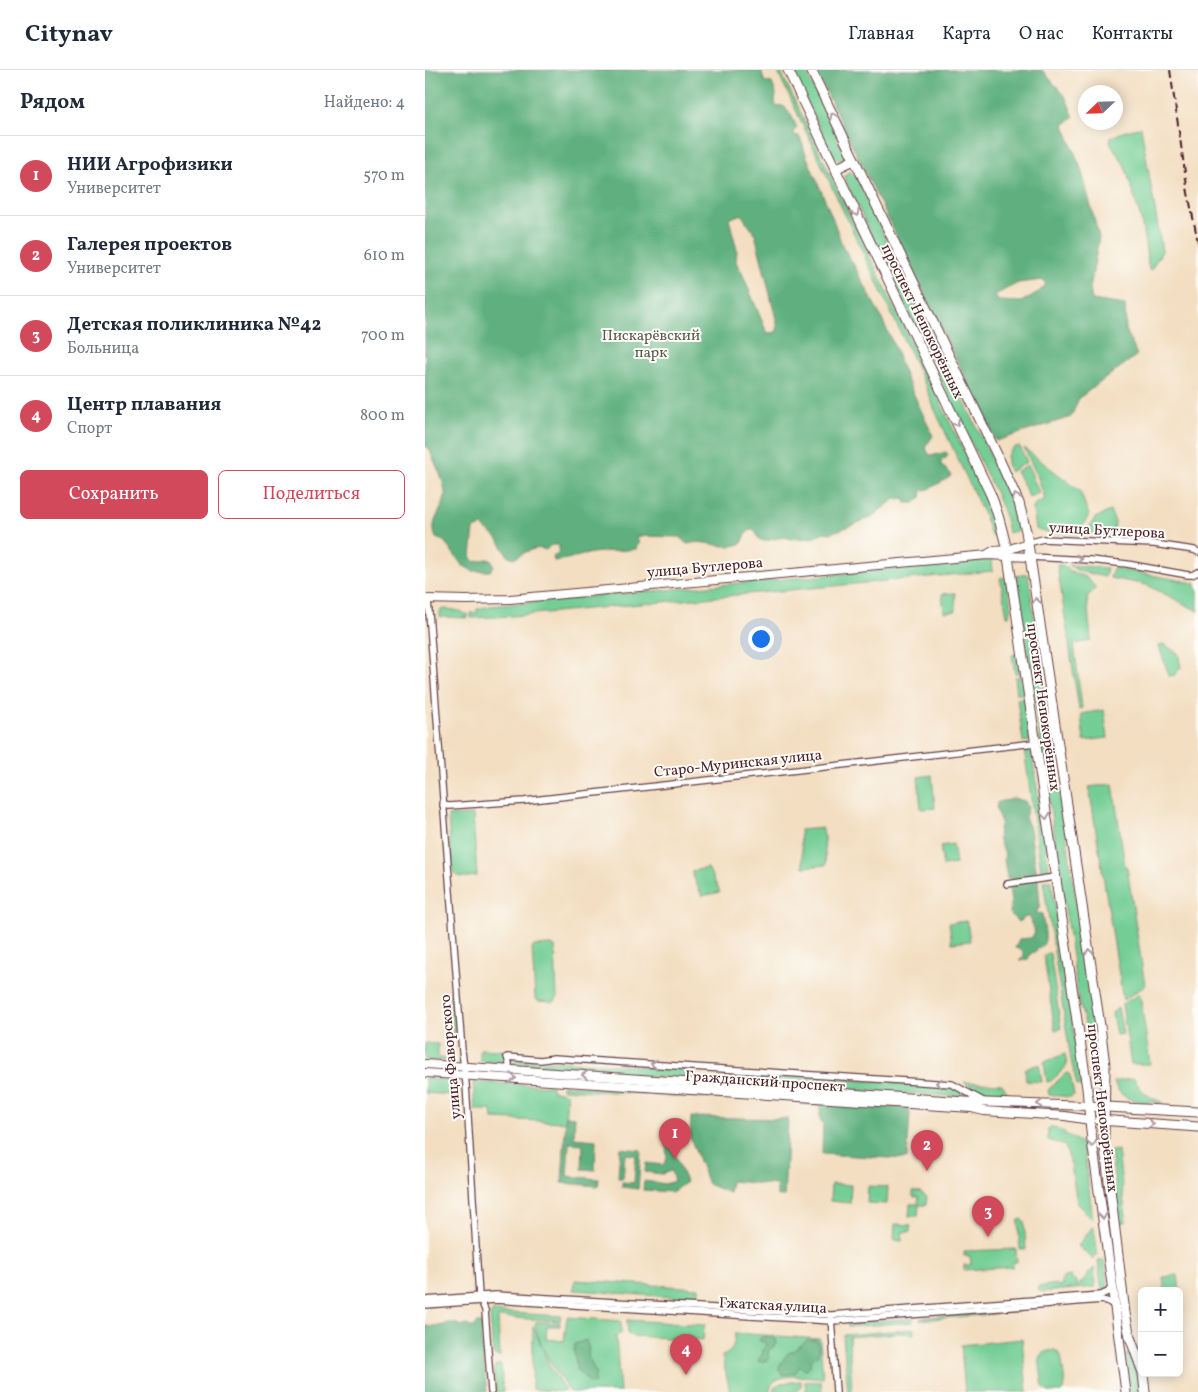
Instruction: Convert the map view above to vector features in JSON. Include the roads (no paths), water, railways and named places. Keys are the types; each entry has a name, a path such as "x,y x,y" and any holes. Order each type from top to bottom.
{"main road":[{"name":"проспект Непокорённых","path":"788,70 994,502 1001,524 1007,553 1089,1106 1092,1141 1126,1392"},
{"name":"проспект Непокорённых","path":"811,70 1013,488 1022,515 1030,557 1100,1026 1105,1065 1104,1140 1125,1313 1130,1337 1138,1360"},
{"path":"835,169 854,160"},
{"name":"улица Бутлерова","path":"1007,553 1027,543"},
{"name":"улица Бутлерова","path":"427,599 510,599 987,555 993,552 1030,557"},
{"name":"Гражданский проспект","path":"425,1064 464,1071 972,1108 984,1111 1065,1116 1090,1120 1198,1127"},
{"name":"Гражданский проспект","path":"425,1073 509,1070 953,1100 1198,1112"},
{"name":"проспект Непокорённых","path":"1143,1377 1145,1392"}],"street":[{"name":"улица Бутлерова","path":"1027,543 1043,539 1154,544 1198,552"},
{"name":"улица Бутлерова","path":"1030,557 1127,564 1188,575 1198,572"},
{"name":"улица Фаворского","path":"427,599 480,1298 485,1310 491,1392"},
{"name":"Старо-Муринская улица","path":"443,805 524,801 1035,743"},
{"path":"1007,884 1055,877"},
{"name":"Гражданский проспект","path":"509,1070 507,1057 541,1060 554,1058 952,1084 983,1101"},
{"name":"Гжатская улица","path":"831,1318 1101,1295 1108,1292 1112,1284"},
{"name":"Гжатская улица","path":"425,1305 480,1298"},
{"name":"Гжатская улица","path":"425,1300 480,1298 831,1318 1102,1300 1109,1302 1116,1309"},
{"path":"831,1318 836,1392"}],"railway":[{"path":"1170,70 1188,193 1198,242"}],"place":[{"name":"НИИ Агрофизики","path":"675,1159"},
{"name":"Галерея проектов","path":"927,1171"},
{"name":"Детская поликлиника №42","path":"988,1237"},
{"name":"Центр плавания","path":"686,1375"}],"park label":[{"name":"Пискарёвский парк","path":"651,344"}]}
